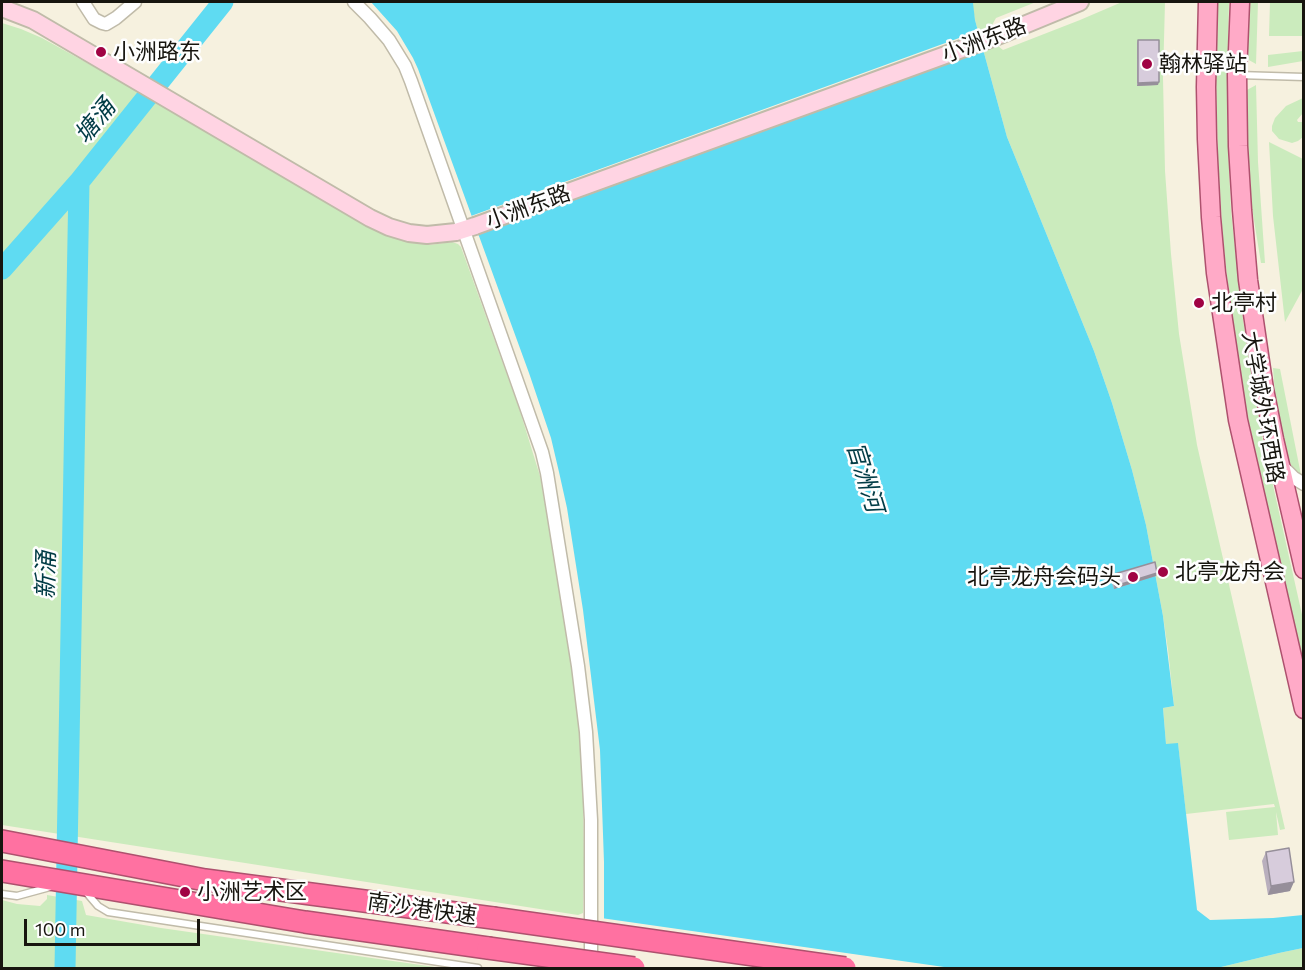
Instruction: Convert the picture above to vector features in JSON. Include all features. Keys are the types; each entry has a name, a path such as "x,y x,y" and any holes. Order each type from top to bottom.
{"highway":[{"name":"南沙港快速","path":"2,841 205,880 493,918 845,969"},
{"name":"南沙港快速","path":"2,871 305,922 634,969"}],"main road":[{"name":"小洲东路","path":"2,8 33,20 370,218 409,233 428,235 447,234 469,228 995,37 1080,2"},
{"path":"1199,2 1208,10"},
{"name":"大学城外环西路","path":"1240,2 1237,75 1240,178 1248,280 1264,389 1303,564"},
{"name":"大学城外环西路","path":"1208,10 1206,87 1208,168 1212,235 1220,299 1238,420 1304,709"}],"street":[{"path":"83,2 94,19 106,24 135,2"},
{"path":"354,2 389,40 405,66 469,228 547,473 578,666 586,732 591,820 591,969"},
{"path":"1279,460 1288,473 1304,484"}],"lane":[{"path":"1237,75 1304,77"},
{"path":"2,894 20,896 56,886 86,891 98,906 108,912 478,969"}],"green space":[{"path":"1036,2 996,18 991,27 998,46 1003,50 1122,2 1165,2 1163,78 1165,171 1179,334 1197,445 1285,829 1280,830 1276,812 1278,835 1229,840 1226,812 1275,807 1274,804 1186,814 1178,744 1166,744 1163,708 1174,706 1168,650 1146,525 1132,470 1094,351 1007,137 975,20 972,3"},
{"path":"1218,2 1229,2 1228,146 1231,211 1242,313 1263,441 1303,619 1303,666 1246,409 1228,284 1218,157 1216,79"},
{"path":"1249,2 1258,2 1256,64 1247,59"},
{"path":"1270,2 1303,2 1303,36 1269,36"},
{"path":"2,23 42,38 136,90 367,226 405,241 429,245 452,242 461,247 519,408 540,476 570,650 578,714 583,787 583,913 578,915 2,825"},
{"path":"1303,51 1303,61 1268,67 1268,55"},
{"path":"1256,85 1258,162 1265,263 1261,263 1252,208 1247,129 1247,90"},
{"path":"1303,98 1303,113 1297,120 1303,122 1303,137 1292,143 1279,139 1272,131 1275,118 1286,106"},
{"path":"1269,142 1303,159 1303,289 1285,322 1273,216"},
{"path":"1273,368 1280,369 1301,475 1292,467 1288,458 1275,395"},
{"path":"47,895 82,901 86,915 161,928 442,968 2,968 2,900 40,906 47,899"},
{"path":"1303,948 1303,968 1217,968 1279,953"}],"water":[{"name":"官洲河","path":"371,2 974,2 975,20 1007,137 1094,351 1112,403 1146,525 1163,616 1174,706 1163,708 1166,744 1178,743 1197,910 1210,920 1303,915 1303,948 1217,968 604,968 604,862 600,750 583,610 567,508 551,438 418,69 397,31"}],"pier":[{"path":"981,30 986,50 478,235 471,216"},
{"path":"601,918 951,968 601,968"}],"building":[{"name":"翰林驿站","path":"1138,40 1159,40 1159,82 1138,83"},
{"name":"北亭龙舟会码头","path":"1155,562 1157,573 1115,586 1111,575"},
{"path":"1289,848 1294,882 1271,886 1266,852"}],"waterway":[{"name":"塘涌","path":"2,269 79,182 223,2"},
{"name":"新涌","path":"65,968 79,182"}],"place":[{"name":"小洲路东","path":"101,52"},
{"name":"翰林驿站","path":"1147,64"},
{"name":"北亭村","path":"1199,303"},
{"name":"北亭龙舟会","path":"1163,572"},
{"name":"北亭龙舟会码头","path":"1133,577"},
{"name":"小洲艺术区","path":"185,892"}]}
